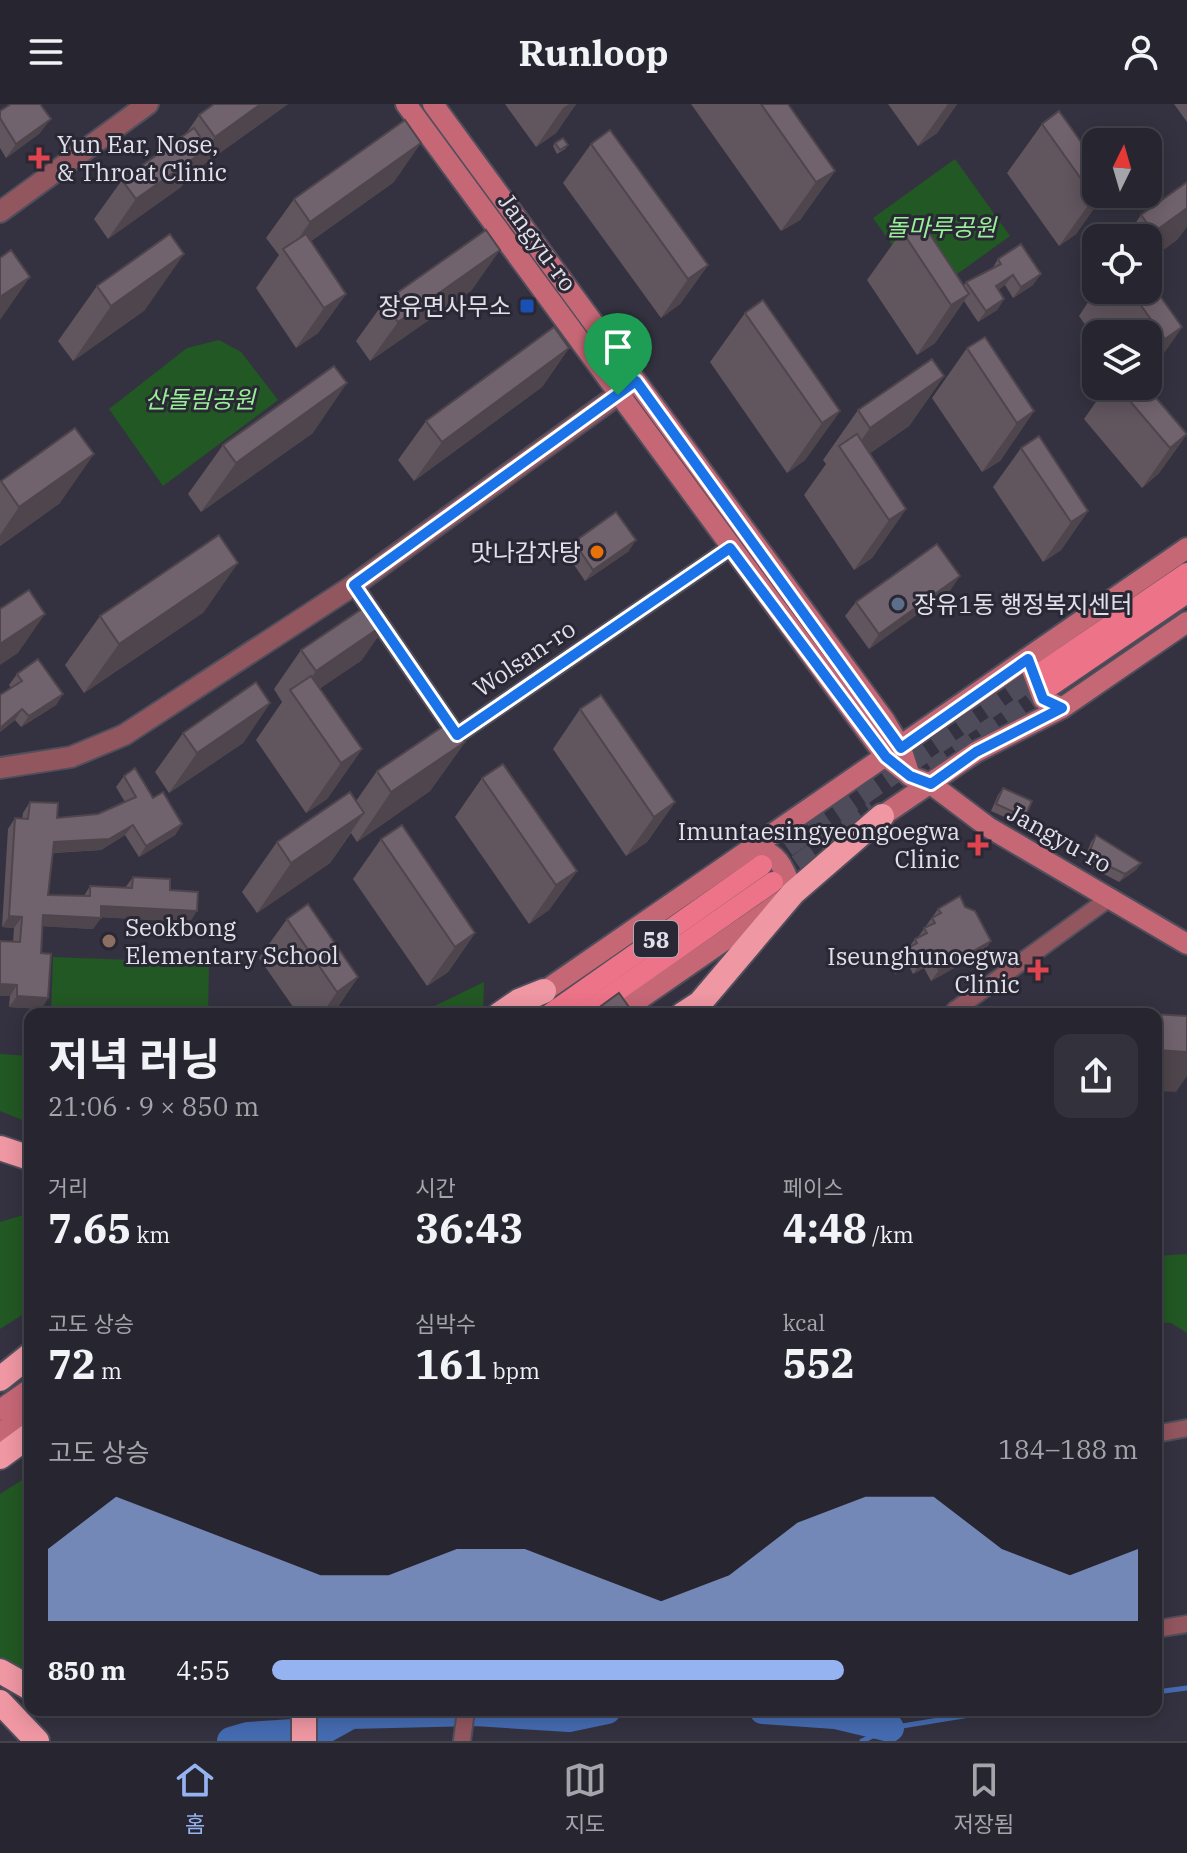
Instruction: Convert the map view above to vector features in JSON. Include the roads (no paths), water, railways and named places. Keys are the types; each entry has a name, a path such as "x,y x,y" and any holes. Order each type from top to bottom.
{"highway":[{"path":"692,1008 700,1003 776,880 882,816"},
{"path":"509,1008 519,1001 547,1003"},
{"path":"0,1148 24,1156"},
{"path":"0,1371 24,1359"},
{"path":"0,1379 24,1360"},
{"path":"0,1457 24,1439"},
{"path":"0,1465 24,1454"},
{"path":"0,1671 24,1685"},
{"path":"0,1702 37,1741"},
{"path":"304,1716 304,1741"}],"main road":[{"name":"Jangyu-ro","path":"406,104 730,548 894,753"},
{"name":"Jangyu-ro","path":"433,104 636,381 910,776 931,784 988,827 1187,944"},
{"path":"1041,672 1187,548"},
{"path":"1041,672 1187,573"},
{"path":"547,1003 752,846 894,753 1187,593"},
{"path":"882,816 976,752 1062,708 1187,622"},
{"path":"1041,672 1043,699 1062,708"},
{"path":"625,1008 786,872 772,852 752,846"},
{"name":"58","path":"547,1003 776,880"},
{"name":"58","path":"593,1008 776,880"},
{"path":"0,1410 24,1393"},
{"path":"0,1433 24,1416"}],"street":[{"path":"0,212 148,104"},
{"path":"0,768 71,757 105,745 354,585 636,381"},
{"name":"Wolsan-ro","path":"354,585 457,735 730,548"},
{"path":"961,1008 1111,897"},
{"path":"1162,1433 1187,1428"},
{"path":"1162,1628 1187,1624"},
{"path":"462,1741 465,1716"}],"waterway":[{"path":"1162,1691 1187,1688"},
{"path":"322,1731 349,1716"},
{"path":"538,1716 578,1716"},
{"path":"839,1716 890,1728"},
{"path":"862,1741 890,1728 963,1716"},
{"path":"231,1741 248,1736 293,1733"}],"tunnel":[{"path":"762,864 1042,672"},
{"path":"907,787 1052,685"},
{"path":"773,882 874,810"}],"place":[{"name":"Yun Ear, Nose, & Throat Clinic","path":"39,158"},
{"name":"장유면사무소","path":"527,306"},
{"name":"맛나감자탕","path":"597,552"},
{"name":"장유1동 행정복지센터","path":"898,604"},
{"name":"Imuntaesingyeongoegwa Clinic","path":"978,845"},
{"name":"Seokbong Elementary School","path":"109,941"},
{"name":"Iseunghunoegwa Clinic","path":"1038,970"}],"park label":[{"name":"돌마루공원","path":"941,227"},
{"name":"산돌림공원","path":"200,399"}]}
